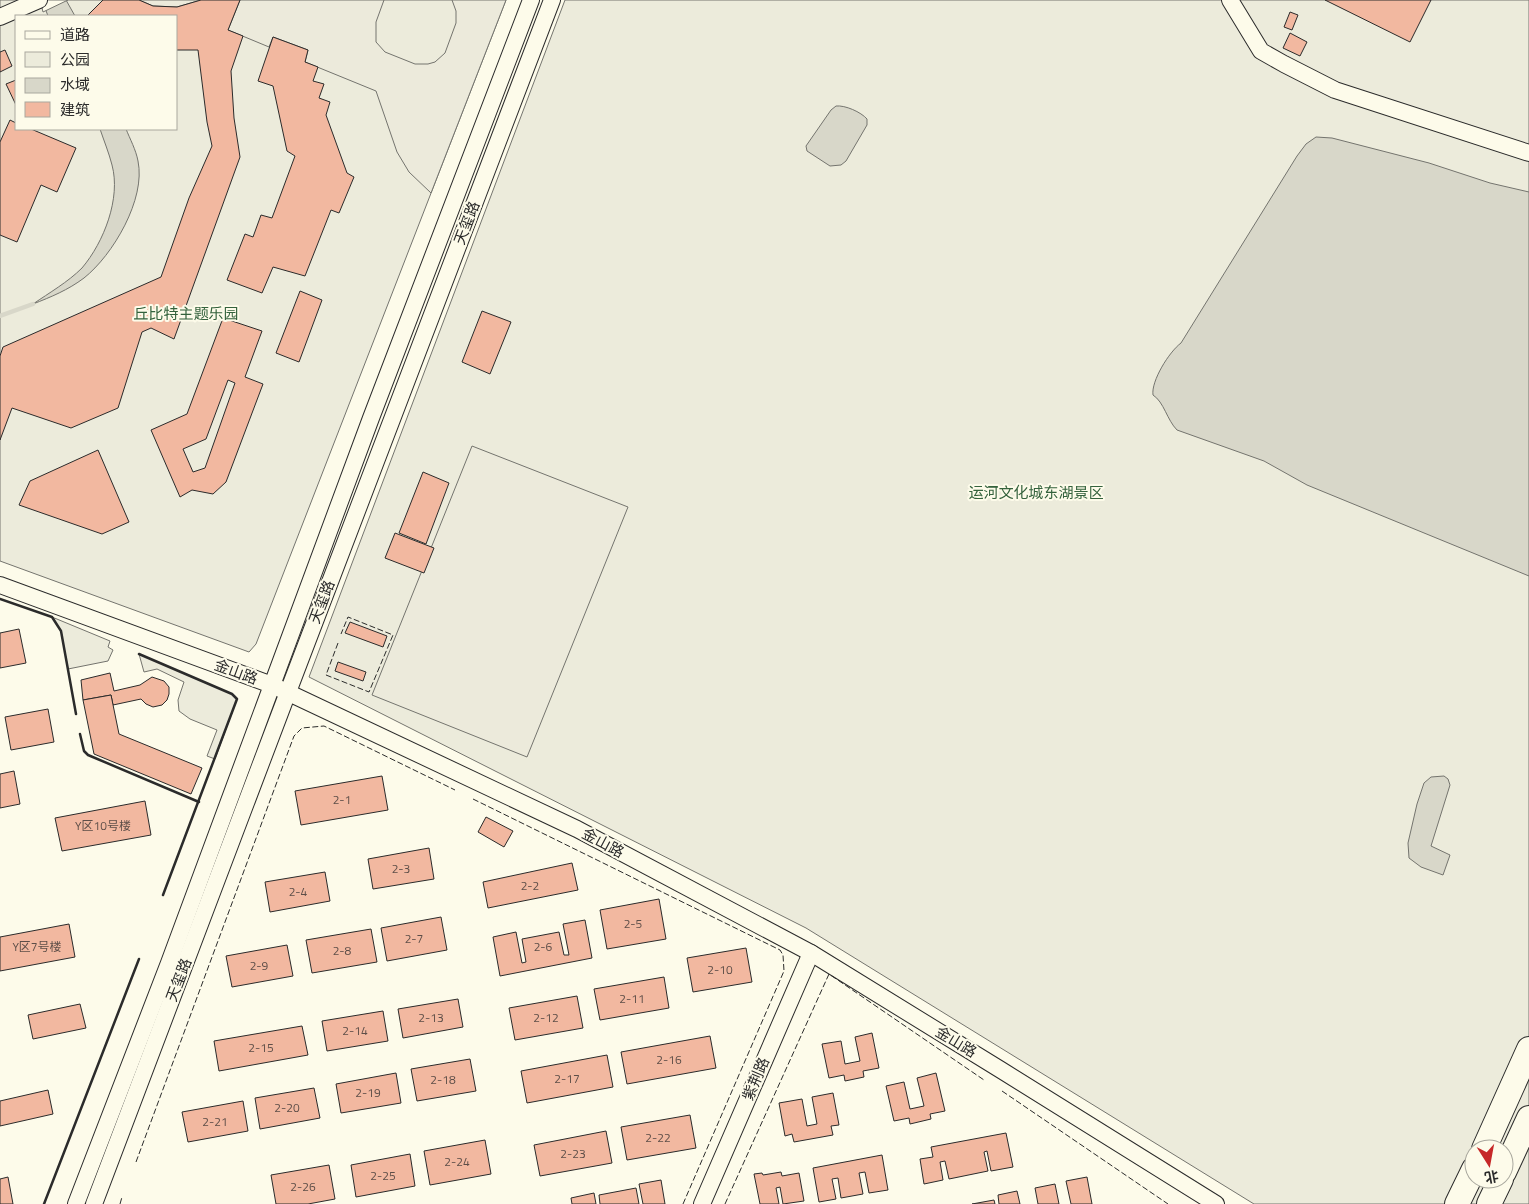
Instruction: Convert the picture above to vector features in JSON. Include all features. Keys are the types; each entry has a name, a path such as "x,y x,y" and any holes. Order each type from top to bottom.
{"highway":[{"path":"1488,1139 1529,1049"},
{"path":"1514,1151 1529,1118"},
{"path":"1457,1204 1464,1189"},
{"path":"1489,1204 1496,1189"}],"street":[{"name":"天玺路","path":"76,1204 169,963 371,418 531,0"},
{"name":"天玺路","path":"94,1204 552,0"},
{"path":"1230,0 1261,51 1284,64 1336,90 1529,154"},
{"path":"0,17 35,2"},
{"name":"金山路","path":"0,584 272,685 577,829 810,953 1216,1204"},
{"name":"紫荆路","path":"702,1204 810,953"},
{"name":"金山路","path":"1169,1176 1207,1204"}],"green space":[{"name":"丘比特主题乐园","path":"0,0 506,0 256,644 249,652 0,561"},
{"name":"运河文化城东湖景区","path":"565,0 1529,0 1529,1204 1254,1204 806,928 309,677"},
{"path":"52,617 110,641 108,647 113,650 108,661 68,669 61,631"},
{"path":"139,654 232,694 237,699 215,759 207,756 217,730 190,719 179,711 178,700 184,682 157,669 144,672"}],"shaded area":[{"path":"139,0 201,0 177,7 153,6"},
{"path":"240,0 384,0 376,22 376,42 385,52 415,64 428,64 435,62 445,53 456,23 456,11 452,0 506,0 431,193 409,172 397,152 376,91 305,62 308,50 273,37 269,47 228,30"},
{"path":"472,446 628,507 527,757 372,695"}],"water":[{"path":"42,0 66,0 74,15 48,15"},
{"path":"836,106 848,108 861,114 867,119 867,125 846,161 841,165 830,166 807,151 806,146 831,110"},
{"path":"100,130 126,130 136,153 139,176 137,192 125,225 106,255 84,278 53,296 33,304 77,273 97,246 104,233 112,205 114,178 111,160"},
{"path":"1316,137 1332,138 1429,163 1490,183 1529,192 1529,576 1307,485 1264,461 1177,430 1160,402 1153,395 1155,382 1166,360 1181,343 1297,156 1306,144"},
{"path":"1444,776 1448,779 1450,785 1431,846 1450,855 1443,875 1421,867 1409,858 1408,843 1424,783 1431,777"}],"pier":[{"path":"40,0 68,0 43,12"}],"building":[{"path":"103,0 139,0 153,6 177,7 201,0 240,0 228,30 243,36 231,71 234,118 240,157 174,339 151,328 142,332 118,408 71,428 12,408 0,440 0,356 3,347 161,277 189,198 212,146 198,50 178,50 178,15 88,15"},
{"path":"1325,0 1431,0 1410,42"},
{"path":"1290,12 1298,15 1292,30 1284,27"},
{"path":"1290,33 1307,42 1300,56 1283,48"},
{"path":"273,37 308,50 305,62 318,67 313,81 324,84 319,98 330,102 326,115 347,173 354,177 339,213 331,210 305,276 273,267 262,293 227,280 245,234 253,237 261,215 272,218 295,156 287,151 273,86 258,81"},
{"path":"5,50 12,66 0,72 0,52"},
{"path":"15,80 15,103 6,84"},
{"path":"10,120 15,122 15,130 33,130 76,148 57,192 41,185 17,242 0,235 0,142"},
{"path":"300,291 322,300 299,362 276,353"},
{"path":"482,311 511,322 490,374 462,362"},
{"path":"223,318 262,331 245,377 263,384 226,482 213,494 192,490 180,497 151,430 187,414","holes":["228,380 235,383 205,468 193,472 183,449 206,439"]},
{"path":"98,450 129,522 102,534 19,505 30,481"},
{"path":"423,472 449,483 426,544 399,533"},
{"path":"395,533 434,548 424,573 385,558"},
{"path":"350,622 387,636 383,647 345,633"},
{"path":"19,629 26,663 0,668 0,633"},
{"path":"338,662 366,672 363,681 335,671"},
{"path":"110,673 114,691 140,685 152,677 164,681 169,687 167,700 162,705 153,707 141,699 113,705 111,695 83,700 81,680"},
{"path":"111,695 119,734 202,768 191,794 94,754 83,700"},
{"path":"48,709 54,742 11,750 5,717"},
{"path":"14,771 20,804 0,808 0,774"},
{"path":"382,776 388,810 301,825 295,791"},
{"path":"145,801 151,835 62,851 55,818"},
{"path":"486,817 513,831 504,847 478,832"},
{"path":"429,848 434,879 373,889 368,859"},
{"path":"572,863 578,890 488,908 483,882"},
{"path":"325,872 330,901 270,912 265,882"},
{"path":"659,899 666,939 607,949 600,910"},
{"path":"441,917 447,950 387,961 381,928"},
{"path":"585,920 592,958 500,976 493,937 516,932 522,963 526,962 522,939 559,932 564,955 569,955 563,924"},
{"path":"69,924 75,957 0,971 0,937"},
{"path":"371,929 377,962 312,973 306,940"},
{"path":"287,945 293,976 232,987 226,956"},
{"path":"746,948 752,982 693,992 687,958"},
{"path":"664,977 669,1008 600,1020 594,989"},
{"path":"577,996 583,1028 515,1040 509,1008"},
{"path":"458,999 463,1027 403,1038 398,1009"},
{"path":"80,1004 86,1028 33,1039 28,1015"},
{"path":"383,1011 388,1041 327,1051 322,1021"},
{"path":"302,1026 308,1055 219,1071 214,1041"},
{"path":"872,1033 879,1068 863,1071 864,1077 845,1081 844,1075 829,1078 822,1044 841,1041 845,1064 860,1061 855,1037"},
{"path":"710,1036 716,1068 627,1084 621,1052"},
{"path":"607,1055 613,1087 527,1103 521,1071"},
{"path":"470,1059 476,1091 417,1101 411,1069"},
{"path":"396,1073 401,1103 341,1113 336,1084"},
{"path":"936,1073 945,1111 930,1114 931,1119 910,1124 909,1118 894,1121 886,1086 904,1082 910,1109 924,1106 917,1078"},
{"path":"314,1088 320,1118 260,1129 255,1098"},
{"path":"48,1090 53,1114 0,1126 0,1101"},
{"path":"833,1093 839,1125 831,1126 833,1135 794,1142 792,1134 785,1136 779,1103 802,1099 807,1126 817,1124 812,1097"},
{"path":"243,1101 248,1131 188,1142 182,1112"},
{"path":"690,1115 696,1148 627,1160 621,1127"},
{"path":"606,1131 612,1163 540,1176 534,1145"},
{"path":"1006,1133 1013,1167 991,1171 987,1151 984,1152 988,1171 949,1179 945,1161 940,1162 943,1180 924,1184 920,1159 933,1157 931,1147"},
{"path":"485,1140 491,1174 430,1185 424,1151"},
{"path":"410,1154 415,1186 356,1197 351,1165"},
{"path":"882,1155 888,1190 869,1193 865,1172 859,1173 863,1194 841,1198 838,1178 832,1179 836,1199 819,1202 813,1168"},
{"path":"329,1165 335,1199 308,1204 276,1204 271,1175"},
{"path":"781,1172 782,1176 799,1173 804,1201 783,1204 780,1187 776,1188 779,1204 760,1204 754,1174 762,1173 763,1175"},
{"path":"8,1177 13,1204 0,1204 0,1179"},
{"path":"1087,1177 1092,1204 1071,1204 1066,1181"},
{"path":"661,1180 665,1204 643,1204 639,1184"},
{"path":"1055,1184 1059,1204 1038,1204 1035,1188"},
{"path":"636,1188 639,1204 600,1204 599,1195"},
{"path":"1017,1191 1020,1204 999,1204 998,1195"},
{"path":"594,1193 596,1204 572,1204 571,1198"},
{"path":"994,1200 995,1204 972,1204"}],"waterway":[{"path":"0,316 33,304"}],"fence":[{"path":"338,643 326,675 369,692 393,635 348,617 341,634"},
{"path":"136,1162 294,736 302,728 324,726 455,790"},
{"path":"473,799 780,950 783,955 784,971 683,1204"},
{"path":"725,1204 829,974 984,1080"},
{"path":"1002,1091 1168,1204"},
{"path":"120,1204 122,1197"}],"wall":[{"path":"0,599 52,617 61,631 76,714"},
{"path":"139,654 232,694 237,699 163,895"},
{"path":"80,734 84,751 88,755 199,802"},
{"path":"44,1204 139,959"}]}
